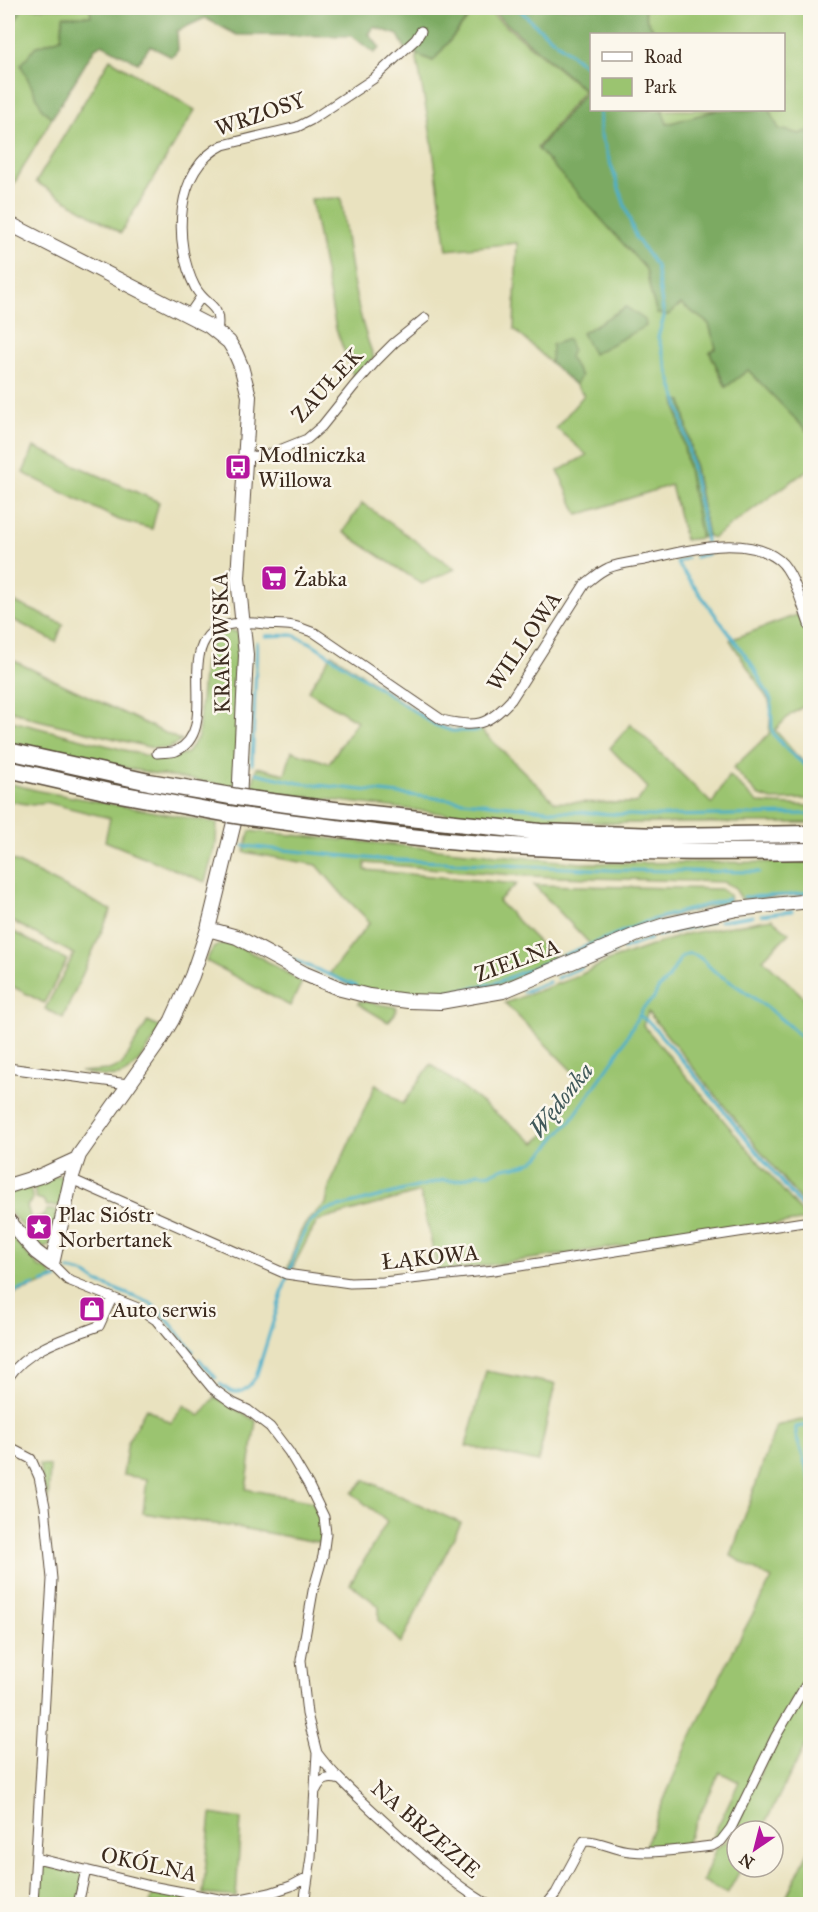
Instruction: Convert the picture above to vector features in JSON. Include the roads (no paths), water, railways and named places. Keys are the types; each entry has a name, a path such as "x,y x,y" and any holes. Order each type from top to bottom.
{"highway":[{"path":"8,751 148,782 249,799 540,832 670,837 810,834"},
{"path":"8,769 109,792 248,817 468,843 727,853 810,851"}],"street":[{"name":"WRZOSY","path":"217,333 220,317 215,307 201,297 187,265 180,233 190,182 202,162 214,150 224,146 297,127 311,120 373,79 421,32"},
{"name":"KRAKOWSKA","path":"8,223 209,326 229,342 235,352 246,380 249,396 238,578 246,655 241,788 235,827 208,929 192,976 172,1020 77,1159"},
{"path":"188,316 201,297"},
{"name":"ZAUŁEK","path":"247,456 267,455 307,439 322,426 376,361 425,318"},
{"name":"WILLOWA","path":"244,621 293,626 315,633 442,720 463,725 482,723 495,717 511,700 585,584 611,567 687,550 722,546 748,548 781,561 789,573 810,627"},
{"path":"157,753 175,751 186,743 193,732 197,719 197,666 200,652 208,636 214,631 244,621"},
{"name":"ZIELNA","path":"208,929 237,937 305,974 342,989 369,996 440,1002 503,991 638,934 665,925 737,909 810,901"},
{"path":"8,1068 128,1084"},
{"path":"52,1264 77,1159"},
{"path":"8,1186 49,1173 77,1159"},
{"name":"ŁĄKOWA","path":"71,1179 286,1274 350,1283 382,1282 494,1270 810,1221"},
{"path":"8,1220 36,1252 68,1280 138,1308 156,1320 212,1388 233,1403 248,1410 270,1427 289,1452 318,1503 324,1517 326,1533 301,1660 307,1714 317,1753 304,1905"},
{"path":"8,1378 35,1353 56,1341 99,1326 112,1298"},
{"path":"8,1447 31,1459 39,1477 45,1506 52,1579 33,1905"},
{"path":"548,1905 584,1841 640,1852 712,1846 721,1841 731,1828 776,1736 810,1678"},
{"name":"NA BRZEZIE","path":"317,1753 340,1780 435,1866 487,1905"},
{"name":"NA BRZEZIE","path":"314,1793 324,1780 331,1778 340,1780"},
{"name":"OKÓLNA","path":"36,1858 165,1889 224,1900 270,1893 308,1877"},
{"name":"OKÓLNA","path":"78,1905 86,1870"}],"waterway":[{"path":"514,8 520,10 590,69"},
{"path":"600,111 600,133 636,238 656,266 664,317 658,337 681,414 706,542"},
{"path":"695,557 708,554"},
{"path":"687,558 677,563 751,663 771,700 772,731 788,751 810,769"},
{"path":"266,636 293,635 311,643 435,725 452,731 478,731"},
{"path":"252,764 257,642"},
{"path":"256,773 299,783 555,811 651,816 810,814"},
{"path":"244,846 376,859 610,870 759,872"},
{"path":"744,897 810,892"},
{"path":"407,994 453,991 498,982 651,920 728,899"},
{"path":"761,915 792,911"},
{"path":"720,921 753,916"},
{"path":"657,936 711,922"},
{"path":"623,949 650,939"},
{"path":"590,963 615,952"},
{"name":"Wędonka","path":"290,1270 302,1235 312,1220 327,1210 444,1180 457,1180 478,1173 488,1174 504,1168 524,1165 540,1156 570,1122 616,1056 643,1008 654,998 681,957 689,953 699,957 714,971 767,1008 791,1027 810,1047"},
{"path":"287,957 356,986"},
{"path":"557,978 582,967"},
{"path":"523,992 549,982"},
{"path":"639,1015 650,1023 688,1067 810,1217"},
{"name":"Wędonka","path":"69,1270 83,1273 97,1282 150,1303 162,1313 193,1351"},
{"name":"Wędonka","path":"220,1384 231,1391 240,1392 248,1387 256,1377 287,1277"},
{"name":"Wędonka","path":"42,1283 57,1278"},
{"name":"Wędonka","path":"8,1294 35,1285"},
{"path":"199,1359 216,1378"},
{"path":"810,1425 796,1427 796,1436 810,1478"}],"place":[{"name":"Modlniczka Willowa","path":"238,467"},
{"name":"Żabka","path":"274,578"},
{"name":"Plac Sióstr Norbertanek","path":"39,1227"},
{"name":"Auto serwis","path":"92,1309"}]}
